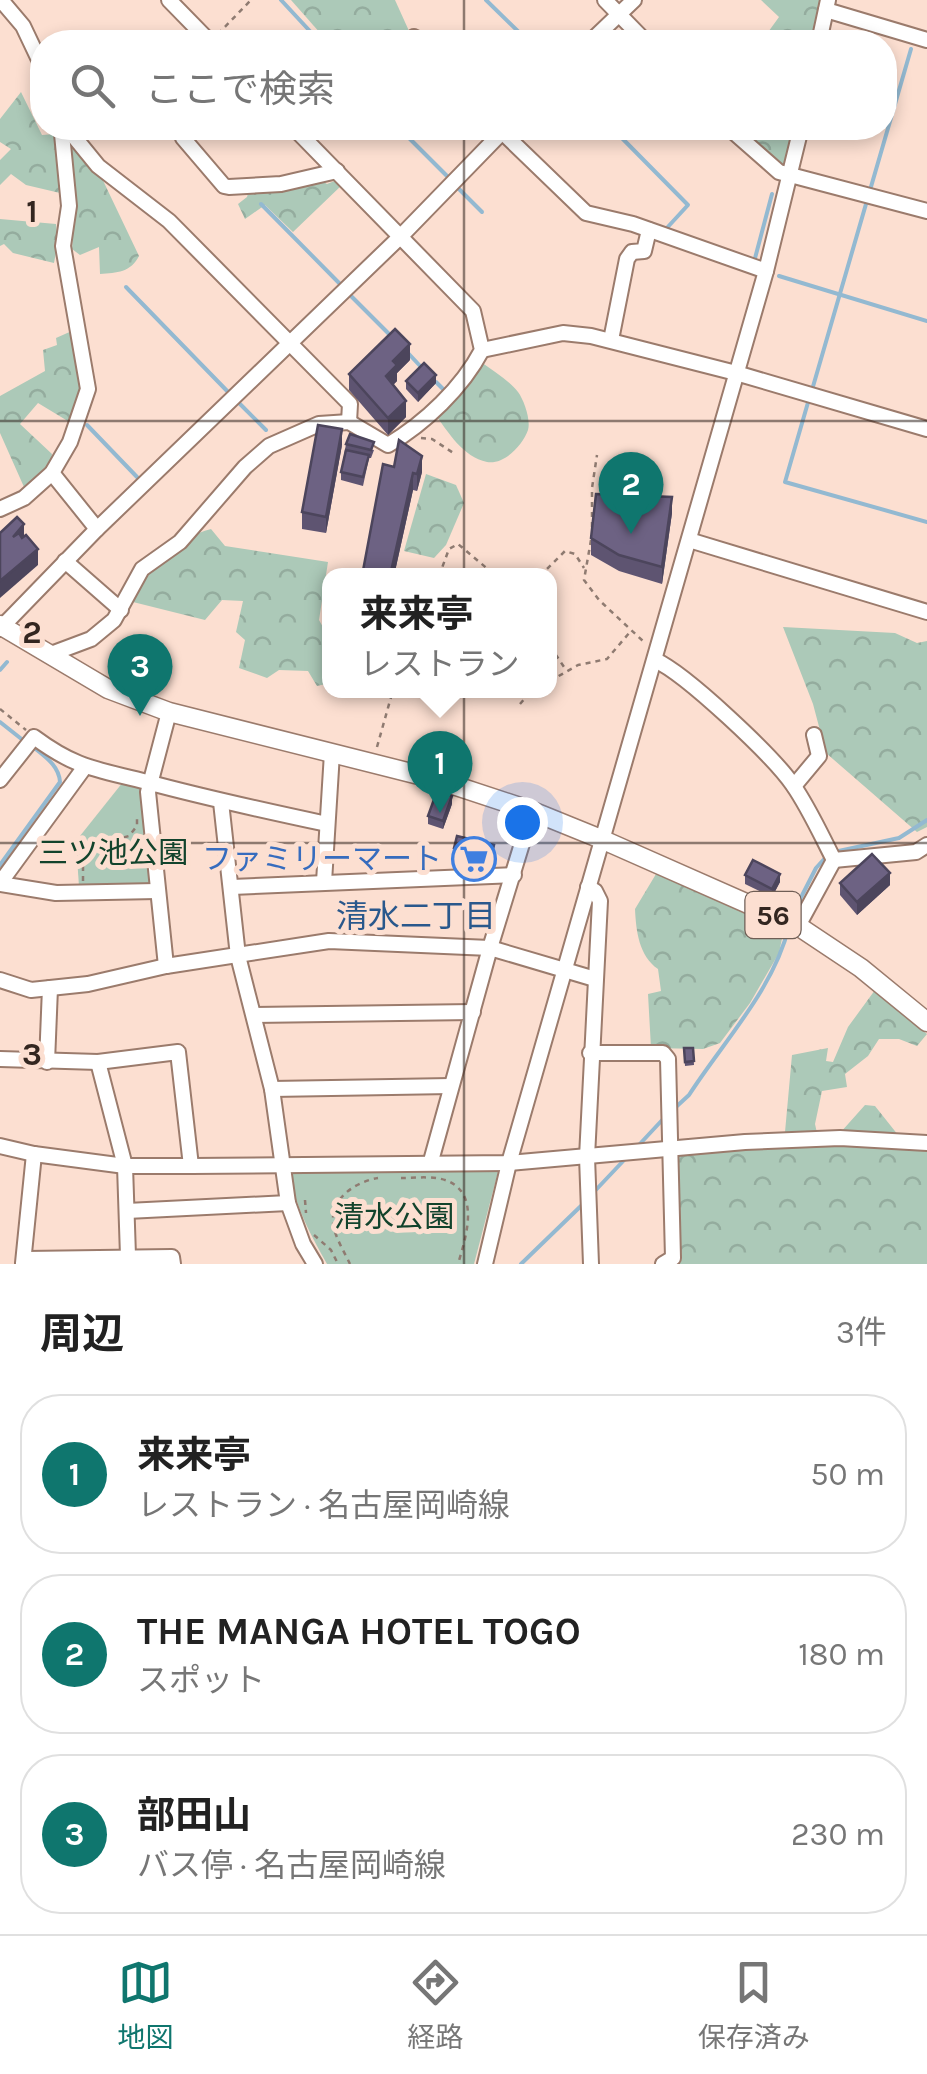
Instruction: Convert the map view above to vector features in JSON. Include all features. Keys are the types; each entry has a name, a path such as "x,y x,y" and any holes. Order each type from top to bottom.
{"main road":[{"name":"56","path":"0,626 108,689 169,712 371,762 532,812 601,839 798,926 861,968 927,1022"}],"street":[{"path":"1,0 30,41"},
{"path":"169,0 198,30"},
{"path":"605,0 634,30"},
{"path":"602,30 634,0"},
{"path":"822,30 827,5 927,40"},
{"path":"0,509 24,498 52,473 70,442 88,390 64,246 69,206 63,140"},
{"path":"78,140 98,166 169,222 350,404 349,422"},
{"path":"185,140 224,186 280,184 337,172"},
{"path":"51,654 91,639 122,610 142,569 180,542 269,446 319,424 349,422 388,444 470,373 482,350 473,311 306,140"},
{"path":"0,626 401,236 492,140"},
{"path":"513,140 586,213 649,230 766,271"},
{"path":"742,140 779,172 927,210"},
{"path":"485,1264 509,1163 766,271 799,140"},
{"path":"611,340 627,259 632,252 644,251 649,230"},
{"path":"482,350 563,333 611,340 927,429"},
{"path":"52,473 97,529"},
{"path":"689,540 927,612"},
{"path":"65,561 122,610"},
{"path":"657,655 722,713 794,786 834,860"},
{"path":"166,966 149,782 169,712"},
{"path":"794,786 819,756 814,735"},
{"path":"0,780 34,737 84,768 327,824"},
{"path":"324,882 332,752"},
{"path":"84,768 0,884 28,891 158,891"},
{"path":"221,802 238,956 272,1088 288,1203 302,1244 315,1264"},
{"path":"431,1162 532,812"},
{"path":"834,860 916,852 927,845"},
{"path":"798,926 834,860"},
{"path":"232,887 514,875"},
{"path":"588,887 600,901 587,1157 591,1264"},
{"path":"0,980 32,990 88,984 166,966 329,941 490,948 595,979"},
{"path":"47,1062 50,988"},
{"path":"254,1015 473,1012"},
{"path":"0,1058 98,1062 178,1052 191,1166"},
{"path":"590,1053 662,1053 668,1059 673,1258 663,1264"},
{"path":"98,1062 126,1166 128,1256"},
{"path":"272,1088 451,1086"},
{"path":"0,1146 126,1166 191,1166 509,1163 840,1138 927,1144"},
{"path":"34,1154 24,1261 172,1256 173,1264"},
{"path":"127,1210 288,1203"}],"path":[{"path":"222,30 251,0"},
{"path":"398,438 432,439 455,454"},
{"path":"584,568 591,544 596,455"},
{"path":"441,568 449,550 458,544 486,568"},
{"path":"548,568 565,551 575,554 584,568 588,587 657,655"},
{"path":"557,677 584,663 608,659 631,631"},
{"path":"557,656 567,671"},
{"path":"371,762 391,698"},
{"path":"520,704 525,698"},
{"path":"0,709 34,737"},
{"path":"83,892 86,854 99,843 134,832 136,805 149,804"},
{"path":"350,1264 334,1228 335,1210 347,1191 364,1180 386,1178"},
{"path":"400,1178 446,1180 460,1190 468,1216 458,1264"},
{"path":"305,1200 307,1220"},
{"path":"312,1230 338,1264"}],"green space":[{"path":"291,0 395,0 409,30 317,30"},
{"path":"761,0 820,0 814,30 770,30 779,17"},
{"path":"21,92 30,110 30,140 56,140 63,181 60,193 26,185 11,174 0,185 0,160 11,149 0,142 0,119"},
{"path":"791,140 785,166 752,143"},
{"path":"74,142 98,170 139,256 123,271 100,274 99,247 80,255 72,249 75,205 69,146"},
{"path":"337,180 343,184 293,232 265,205 245,219 238,204 249,190"},
{"path":"0,219 56,224 54,263 13,253 4,244 0,246"},
{"path":"74,330 81,377 76,410 71,423 38,403 20,424 52,454 51,462 24,487 0,433 0,396 45,371 43,350 57,345 56,338"},
{"path":"481,362 518,392 529,421 517,448 493,462 478,459 463,449 435,414"},
{"path":"426,474 456,485 464,503 446,545 434,558 404,551"},
{"path":"211,529 225,546 328,562 327,568 322,568 319,620 322,685 317,686 308,671 279,670 267,678 239,668 245,640 236,632 243,601 222,600 205,620 133,602 164,556"},
{"path":"783,627 895,633 917,643 927,641 927,827 917,832 826,753 813,704"},
{"name":"三ツ池公園","path":"123,782 138,785 143,792 152,882 149,887 79,887 76,841"},
{"path":"659,869 785,924 779,953 750,1003 720,1043 703,1049 651,1048 648,994 661,991 658,969 640,942 635,909"},
{"path":"875,990 927,1034 917,1046 899,1039 879,1039 868,1056 845,1074 847,1087 822,1091 815,1124 819,1142 832,1142 865,1105 875,1106 906,1145 927,1145 927,1264 668,1264 678,1257 678,1154 784,1143 792,1055 828,1048 826,1061 833,1062 848,1027"},
{"name":"清水公園","path":"296,1170 498,1172 474,1264 327,1264 296,1201 290,1178"}],"building":[{"path":"395,329 410,344 393,361 397,365 386,376 406,401 388,418 349,374"},
{"path":"424,363 436,375 418,393 406,381"},
{"path":"318,425 342,429 326,517 302,512"},
{"path":"350,434 374,442 371,450 346,444"},
{"path":"399,440 422,456 417,474 413,473 392,568 364,568 383,464 394,467"},
{"path":"346,450 369,455 363,477 341,472"},
{"path":"596,494 672,497 662,567 619,555 591,538"},
{"path":"17,517 24,524 13,537 19,533 22,538 26,535 38,549 0,581 0,533"},
{"path":"437,791 452,796 443,821 428,816"},
{"path":"457,836 494,845 491,858 454,848"},
{"path":"872,854 890,873 857,902 840,883"},
{"path":"753,860 780,874 772,889 745,875"},
{"path":"684,1048 693,1048 694,1061 685,1062"}],"waterway":[{"path":"281,0 309,30"},
{"path":"486,0 517,30"},
{"path":"897,97 911,49"},
{"path":"411,140 451,180"},
{"path":"624,140 688,205 665,230"},
{"path":"812,390 885,140"},
{"path":"457,187 482,212"},
{"path":"754,262 772,194"},
{"path":"261,204 342,286"},
{"path":"779,276 927,321"},
{"path":"126,287 231,395"},
{"path":"348,293 391,336"},
{"path":"408,353 422,368"},
{"path":"436,382 443,389"},
{"path":"809,399 785,482 927,522"},
{"path":"238,402 266,430"},
{"path":"87,425 137,477"},
{"path":"0,670 7,662"},
{"path":"0,722 24,741"},
{"path":"0,865 60,782 54,766 32,746"},
{"path":"834,852 899,838 927,820"},
{"path":"791,917 816,868 826,857"},
{"path":"676,1107 689,1095 760,993 789,926"},
{"path":"637,1147 665,1117"},
{"path":"592,1194 627,1157"},
{"path":"521,1264 583,1204"}],"place":[{"name":"THE MANGA HOTEL TOGO","path":"631,534"},
{"name":"部田山","path":"140,716"},
{"name":"来来亭","path":"440,813"},
{"name":"ファミリーマート","path":"474,859"}],"district":[{"name":"清水二丁目","path":"416,916"}]}
